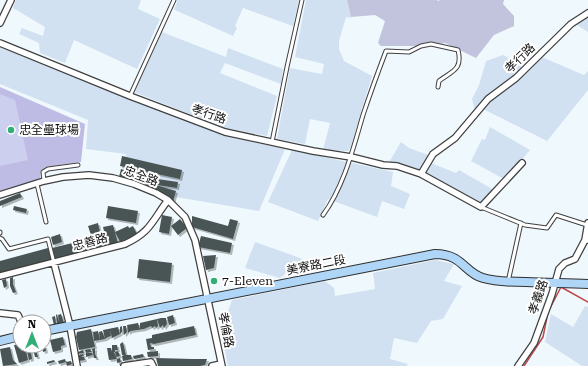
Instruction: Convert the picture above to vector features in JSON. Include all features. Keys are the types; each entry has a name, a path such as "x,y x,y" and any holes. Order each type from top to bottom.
{"street":[{"path":"0,23 11,0"},
{"name":"孝行路","path":"421,174 433,154 455,138 488,99 516,78 570,24 588,13"},
{"name":"孝行路","path":"0,43 130,96 225,132 313,151 351,157 383,165 397,166 421,174 481,206"},
{"path":"481,206 522,163"},
{"name":"忠全路","path":"0,196 44,181 63,177 89,175 113,178 156,192 168,200 185,217 195,240 208,298"},
{"name":"忠善路","path":"0,276 125,244 137,238 148,229 168,200"},
{"name":"孝義路","path":"518,366 534,343 559,269 565,263 575,259 586,240 588,224"},
{"name":"美寮路二段","path":"52,329 435,254 454,258 482,278 508,282 588,284"},
{"path":"54,263 70,326 77,366"},
{"name":"孝倫路","path":"208,298 221,365"},
{"path":"0,313 18,314"},
{"path":"0,341 12,338"},
{"path":"124,366 151,362 153,366"},
{"path":"212,366 221,365"}],"lane":[{"path":"130,96 174,0"},
{"path":"272,142 302,0"},
{"path":"322,215 331,203 351,157 386,51 408,52 421,46 431,44 458,50 460,58 457,67 453,73 439,81 438,87"},
{"path":"44,181 43,172 48,169 78,165"},
{"path":"37,184 46,222"},
{"path":"481,206 525,225 547,228 556,215 588,224"},
{"path":"508,282 521,223"},
{"path":"0,238 9,249 48,239 54,263"}],"shaded area":[{"path":"16,0 141,0 138,9 160,19 137,69 74,40 65,63 40,53 39,43 19,34 22,28 43,36 45,27 13,8"},
{"path":"178,0 299,0 293,26 243,8 235,26 237,28 233,36 175,10 174,9"},
{"path":"306,0 347,0 351,18 346,17 339,41 339,49 344,61 372,76 351,146 348,151 323,150 330,123 310,119 305,144 277,139 290,68 322,74 324,64 295,57"},
{"path":"347,0 504,0 503,4 514,16 514,26 494,35 476,58 445,43 426,46 381,46 378,43 385,21 375,15 351,17"},
{"path":"588,15 588,32 574,23"},
{"path":"162,32 226,57 228,48 283,69 281,84 225,63 220,73 277,96 267,136 220,127 225,114 208,107 202,119 134,92"},
{"path":"0,47 225,136 285,149 259,211 170,196 144,182 123,176 126,154 86,149 88,120 0,84"},
{"path":"503,55 529,71 542,57 584,75 588,71 588,90 547,141 485,110 475,111 472,99 479,85 486,61"},
{"path":"0,87 85,124 81,162 46,167 41,170 40,180 0,191"},
{"name":"忠全壘球場","path":"0,94 15,100 28,160 0,166"},
{"path":"490,127 530,150 506,178 502,178 471,161 482,139 485,140"},
{"path":"401,142 409,148 428,155 419,171 388,164"},
{"path":"292,150 393,172 391,186 410,194 404,209 382,201 377,217 328,199 318,221 268,202"},
{"path":"431,163 456,173 459,170 494,190 480,204 424,174"},
{"path":"255,242 303,259 280,278 245,268"},
{"path":"435,260 454,264 444,281 462,286 443,319 431,321 417,343 394,338 390,359 408,364 407,366 228,366 221,331 232,300 325,281 334,288 335,296 375,289 373,273"},
{"path":"585,306 588,307 588,366 582,366 545,342 551,314 573,327"}],"building":[{"path":"122,156 182,170 180,179 120,166"},
{"path":"121,169 145,176 142,184 119,177"},
{"path":"147,178 156,185 176,191 173,202 144,186"},
{"path":"157,179 178,182 177,188 157,185"},
{"path":"20,193 22,197 0,206 0,201"},
{"path":"14,206 27,209 26,213 13,210"},
{"path":"108,206 138,211 136,223 106,218"},
{"path":"162,215 172,217 169,234 159,232"},
{"path":"192,216 228,226 230,219 238,221 233,239 192,227"},
{"path":"180,219 187,228 178,235 171,226"},
{"path":"98,223 100,232 91,235 88,226"},
{"path":"113,225 118,243 55,259 52,248 105,235 103,227"},
{"path":"128,226 129,228 133,226 137,234 120,242 115,232"},
{"path":"60,234 62,242 53,245 51,237"},
{"path":"201,236 232,243 230,253 198,247"},
{"path":"48,248 52,261 0,274 0,261"},
{"path":"216,255 214,268 206,270 203,256"},
{"path":"139,259 172,263 170,282 137,278"},
{"path":"13,277 13,284 16,292 13,293 10,286 10,278"},
{"path":"6,279 7,286 4,288 2,280"},
{"path":"57,314 59,322 58,315 61,314 64,323 54,325 52,317 55,316 57,323"},
{"path":"173,315 175,323 169,325 167,317"},
{"path":"166,318 167,324 164,328 163,325 160,328 157,319"},
{"path":"157,319 158,326 156,328 155,326 152,328 151,326 128,333 127,325 138,323 140,329 140,323"},
{"path":"122,326 122,332 120,334 120,327"},
{"path":"123,326 126,326 127,332 124,335"},
{"path":"194,326 196,335 154,344 150,343 151,347 154,347 154,349 148,350 146,339 152,338 152,335"},
{"path":"118,327 120,334 112,338 110,330 111,336 105,339 103,330"},
{"path":"91,329 95,347 79,350 76,337 77,332"},
{"path":"98,331 100,340 94,341 93,332"},
{"path":"102,331 105,339 100,340 99,332"},
{"path":"63,337 65,345 61,346 61,350 53,352 52,340"},
{"path":"123,342 126,355 131,355 132,359 123,361 122,356 124,355 122,355 120,344"},
{"path":"112,345 117,345 118,350 115,350 114,352 117,359 109,360 107,348 111,348 112,352"},
{"path":"10,347 13,360 17,364 3,366 0,349"},
{"path":"95,348 97,358 94,358 92,349"},
{"path":"90,349 92,352 86,353 85,350"},
{"path":"83,350 84,353 78,354 78,352"},
{"path":"118,351 120,356 116,357 115,352"},
{"path":"158,351 158,356 148,357 147,352"},
{"path":"86,353 92,353 93,355 86,357"},
{"path":"16,354 27,354 28,360 19,363"},
{"path":"28,354 31,354 32,359 29,360"},
{"path":"83,354 84,356 81,357 84,357 85,360 79,361 78,355"},
{"path":"143,354 144,357 134,359 133,356"},
{"path":"120,358 121,362 117,363 117,359"},
{"path":"156,358 207,359 205,365 200,366 158,366"},
{"path":"65,359 66,362 59,364 58,361"},
{"path":"54,360 55,362 47,364 47,362"},
{"path":"71,361 72,364 67,366 66,362"}],"waterway":[{"path":"524,366 543,337 548,312 561,287 588,302"}],"place":[{"name":"忠全壘球場","path":"11,130"},
{"name":"7-Eleven","path":"214,281"}]}
